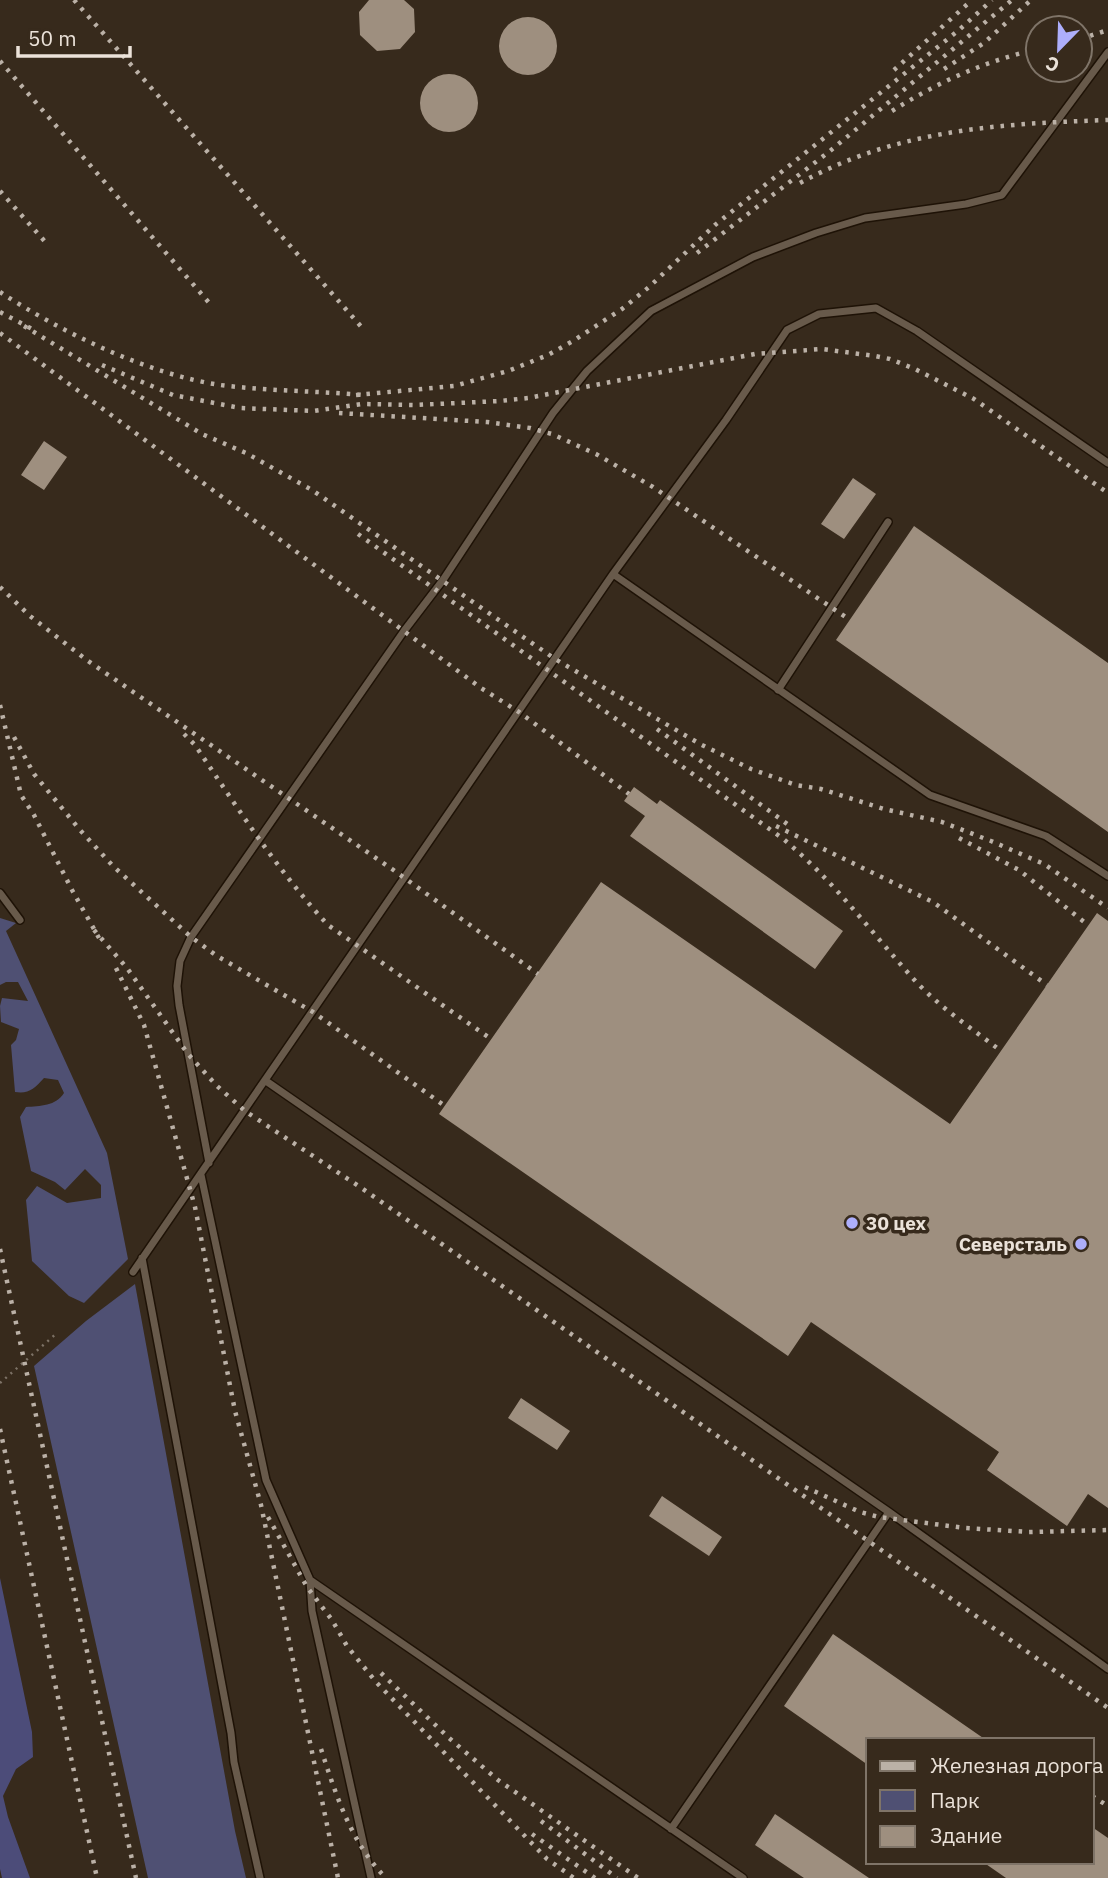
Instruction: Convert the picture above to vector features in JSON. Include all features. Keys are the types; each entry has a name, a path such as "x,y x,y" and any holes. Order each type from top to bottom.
{"lane":[{"path":"209,1163 177,986 180,961 191,937 404,631 443,580 559,405 587,371 651,311 753,257 865,218 966,204 1002,195 1108,52"},
{"path":"133,1272 613,574 726,420 787,331 819,314 876,309 917,331 1108,463"},
{"path":"778,690 888,522"},
{"path":"613,574 930,795 1046,836 1108,876"},
{"path":"0,893 20,920"},
{"path":"266,1081 889,1512 1108,1669"},
{"path":"201,1175 266,1480 310,1580 312,1611 371,1878"},
{"path":"142,1258 232,1733 233,1762 260,1878"},
{"path":"671,1829 889,1512"},
{"path":"310,1580 743,1878"}],"path":[{"path":"0,1383 57,1333"}],"green space":[{"path":"0,918 16,923 6,931 107,1153 128,1259 84,1303 69,1296 32,1261 26,1200 37,1186 67,1203 101,1198 101,1185 85,1169 65,1190 55,1182 31,1171 20,1117 26,1107 52,1103 64,1093 58,1080 44,1078 31,1090 15,1092 11,1045 16,1040 19,1029 1,1022 0,1006 2,998 28,1001 18,982 0,985"},
{"path":"135,1284 235,1831 246,1878 148,1878 34,1366 86,1321"}],"shaded area":[{"path":"0,1578 32,1732 33,1757 16,1769 3,1796 30,1878 2,1878 0,1869"}],"building":[{"path":"369,0 404,0 414,9 415,32 400,49 377,51 360,35 359,12"},
{"path":"528,17 544,22 552,30 557,46 552,62 544,70 528,75 512,70 504,62 499,46 504,30 512,22"},
{"path":"449,74 465,79 473,87 478,103 473,119 465,127 449,132 433,127 425,119 420,103 425,87 433,79"},
{"path":"44,441 67,457 44,490 21,475"},
{"path":"853,478 876,494 844,539 821,524"},
{"path":"914,526 1108,663 1108,832 836,640"},
{"path":"634,787 657,804 660,800 843,931 815,969 630,836 645,816 624,801"},
{"name":"30 цех","path":"601,882 950,1124 1097,913 1108,921 1108,1508 1088,1494 1067,1526 987,1470 999,1452 811,1322 788,1356 439,1114"},
{"path":"521,1398 570,1431 557,1450 508,1418"},
{"path":"662,1496 722,1537 709,1556 649,1516"},
{"path":"833,1634 983,1738 866,1738 866,1764 784,1706"},
{"path":"775,1814 869,1878 804,1878 755,1845"},
{"path":"1094,1828 1108,1838 1108,1878 1006,1878 986,1864 1094,1864"}],"railway":[{"path":"74,0 365,331"},
{"path":"894,70 972,0"},
{"path":"356,395 454,386 508,371 548,355 573,341 622,309 715,225 959,30 992,0"},
{"path":"697,253 830,151 1012,0"},
{"path":"944,69 984,43 1031,0"},
{"path":"1094,34 1108,30"},
{"path":"892,111 962,74 1024,53"},
{"path":"0,61 211,305"},
{"path":"800,183 837,165 912,140 988,127 1108,120"},
{"path":"0,191 48,245"},
{"path":"0,292 77,336 163,371 220,385 364,395"},
{"path":"0,312 34,330"},
{"path":"24,326 202,434 246,453 312,490 555,659 700,744 751,769 796,785 821,789 884,809 942,822 991,841 1044,864 1108,908"},
{"path":"0,333 629,794"},
{"path":"102,365 173,395 240,408 314,411 362,404 415,405 528,398 755,354 822,349 890,359 915,369 974,399 1108,493"},
{"path":"339,413 487,422 552,434 596,454 653,487 850,620"},
{"path":"358,534 782,838 833,887 920,986 1001,1051"},
{"path":"0,587 30,616 88,661 392,869 538,974"},
{"path":"0,705 21,795 99,938"},
{"path":"657,729 790,826"},
{"path":"184,734 195,745 275,860 328,925 491,1039"},
{"path":"14,737 34,774 80,830 113,866 191,937 217,956 313,1012 445,1106"},
{"path":"776,826 933,902 1047,985"},
{"path":"959,838 1019,870 1088,925"},
{"path":"94,930 127,968 188,1054 217,1086 245,1111 363,1189 1108,1708"},
{"path":"116,968 144,1025 195,1207 235,1411 261,1505 338,1878"},
{"path":"0,1249 136,1878"},
{"path":"0,1429 97,1878"},
{"path":"805,1487 860,1512 879,1517 965,1528 1029,1532 1108,1530"},
{"path":"268,1517 307,1587 332,1620 347,1646 376,1682 547,1859 574,1878"},
{"path":"381,1673 498,1780 638,1878"},
{"path":"321,1749 354,1834 363,1850 386,1878"},
{"path":"1094,1797 1108,1806"},
{"path":"541,1821 617,1878"},
{"path":"532,1834 595,1878"}],"place":[{"name":"30 цех","path":"852,1223"},
{"name":"Северсталь","path":"1081,1244"}]}
